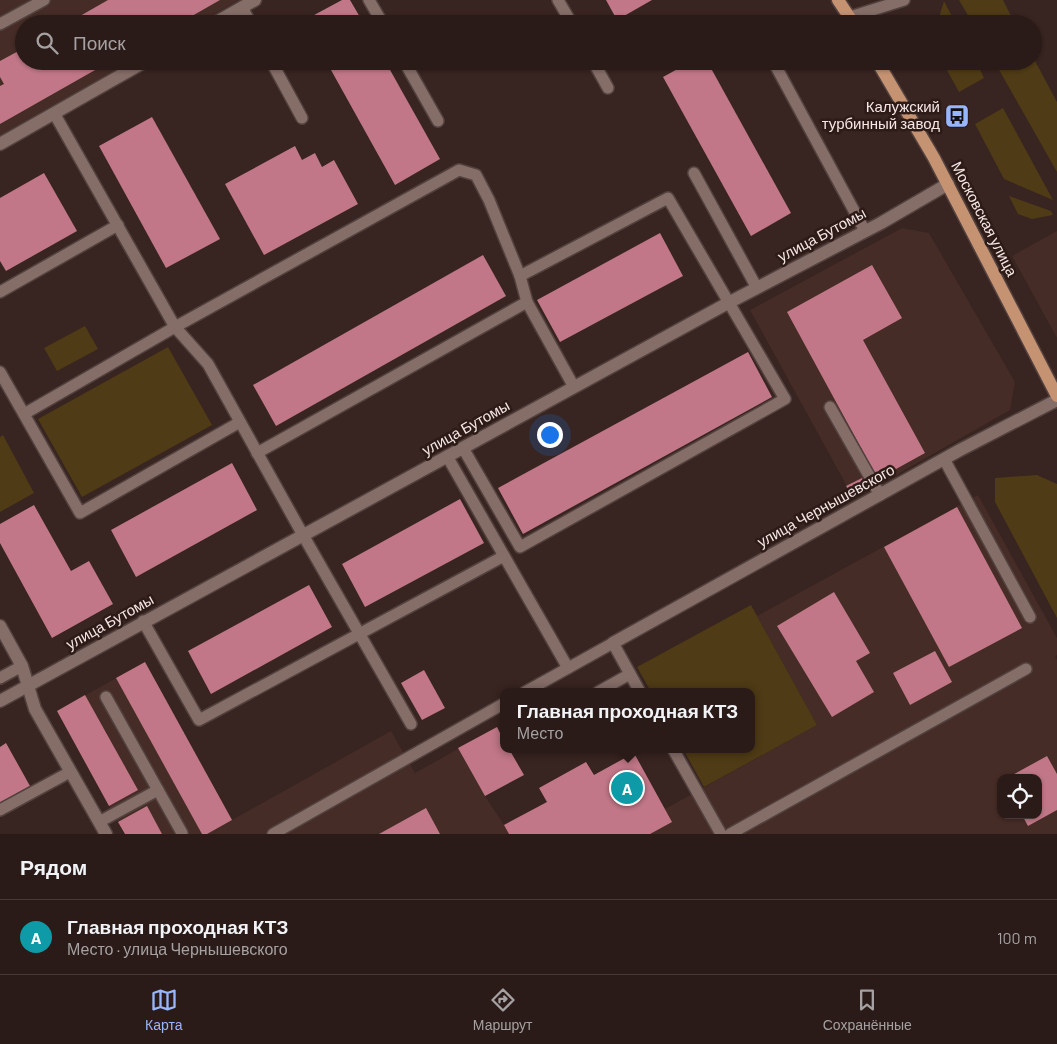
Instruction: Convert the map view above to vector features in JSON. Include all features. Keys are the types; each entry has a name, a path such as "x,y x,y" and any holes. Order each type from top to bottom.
{"main road":[{"path":"838,0 848,15"},
{"name":"Московская улица","path":"882,70 948,184 1057,396"}],"street":[{"path":"228,15 255,0"},
{"path":"0,144 130,70"},
{"name":"улица Бутомы","path":"0,701 728,303 865,231 948,184"},
{"name":"улица Чернышевского","path":"613,643 944,459 1057,400"},
{"path":"0,626 22,666 35,709 106,834"}],"lane":[{"path":"16,15 44,0"},
{"path":"369,0 378,15"},
{"path":"558,0 567,15"},
{"path":"865,15 904,0"},
{"path":"242,7 246,15"},
{"path":"0,24 15,16"},
{"path":"276,70 302,118"},
{"path":"409,70 438,121"},
{"path":"598,70 608,88"},
{"path":"778,70 865,231"},
{"path":"54,113 175,327 208,364 411,724"},
{"path":"24,414 175,327 460,170 476,175 489,200 520,276 526,302 574,387"},
{"path":"694,173 757,288"},
{"path":"463,448 520,547 785,399 668,198 520,276"},
{"path":"0,292 118,225"},
{"path":"257,453 526,302"},
{"path":"0,372 80,513 240,422"},
{"path":"830,408 880,495"},
{"path":"448,456 568,668"},
{"path":"944,459 1030,617"},
{"path":"144,622 199,720 504,556"},
{"path":"532,688 613,643 638,688"},
{"path":"0,678 22,666"},
{"path":"730,834 1026,669"},
{"path":"605,688 630,674"},
{"path":"106,697 182,833"},
{"path":"272,834 500,706"},
{"path":"675,753 721,834"},
{"path":"0,810 70,772"},
{"path":"99,822 158,790"}],"shaded area":[{"path":"0,0 239,0 213,15 15,15 15,70 115,70 0,135"},
{"path":"959,0 1003,0 1010,15 968,15"},
{"path":"944,1 951,15 940,15"},
{"path":"947,70 980,70 984,78 959,92"},
{"path":"999,70 1040,70 1057,102 1057,172"},
{"path":"1003,108 1053,200 1004,179 975,124"},
{"path":"1009,196 1051,211 1053,215 1032,219 1018,214"},
{"path":"902,228 929,233 1015,382 1010,410 854,499 750,310"},
{"path":"1057,231 1057,338 1012,256"},
{"path":"85,326 98,349 57,371 44,348"},
{"path":"168,347 212,425 82,497 38,419"},
{"path":"3,435 34,493 0,512 0,437"},
{"path":"1037,475 1057,484 1057,618 995,502 995,478"},
{"path":"978,495 1057,638 1057,655 1055,656 1057,660 1057,834 125,834 57,711 145,662 232,820 391,731 415,773 497,727 500,733 500,753 511,753 524,775 485,796 504,825 547,802 539,788 586,762 594,775 634,753 665,809 817,725 757,616"},
{"path":"751,605 817,725 704,787 685,753 755,753 755,688 649,688 637,667"}],"building":[{"path":"108,0 220,0 194,15 82,15"},
{"path":"342,0 350,0 359,15 314,15"},
{"path":"606,0 652,0 626,15 614,15"},
{"path":"15,53 15,70 95,70 0,124 0,86 4,84 0,77 0,61"},
{"path":"331,70 390,70 440,159 395,185"},
{"path":"676,70 712,70 791,213 751,236 663,77"},
{"path":"152,117 220,239 166,268 99,146"},
{"path":"295,146 302,160 315,153 322,167 334,160 358,204 264,255 225,184"},
{"path":"44,173 77,231 6,271 0,261 0,198"},
{"path":"660,233 683,276 560,342 537,300"},
{"path":"483,255 506,296 276,426 253,385"},
{"path":"872,265 902,318 863,340 925,453 878,479 787,312"},
{"path":"748,352 772,397 523,534 498,488"},
{"path":"232,463 257,510 136,577 111,530"},
{"path":"862,478 865,485 851,493 846,486"},
{"path":"460,499 484,543 365,607 342,564"},
{"path":"34,505 71,571 89,561 113,604 52,638 0,543 0,524"},
{"path":"957,507 1022,628 949,667 884,547"},
{"path":"309,585 332,627 211,694 188,651"},
{"path":"834,592 870,653 856,661 874,692 832,717 777,626"},
{"path":"935,651 952,682 910,705 893,673"},
{"path":"145,662 232,820 207,834 202,834 116,678"},
{"path":"424,670 445,708 422,720 401,683"},
{"path":"85,695 138,790 109,806 57,711"},
{"path":"497,727 500,733 500,753 511,753 524,775 485,796 458,748"},
{"path":"6,743 30,786 0,803 0,747"},
{"path":"634,753 672,822 650,834 509,834 504,825 547,802 539,788 586,762 594,775"},
{"path":"1047,756 1057,774 1057,810 1042,818 1042,774 1014,774"},
{"path":"147,806 162,834 125,834 118,822"},
{"path":"426,808 440,834 379,834"},
{"path":"1024,819 1041,819 1028,826"}],"place":[{"name":"Калужский турбинный завод","path":"957,116"},
{"name":"Главная проходная КТЗ","path":"627,788"}]}
